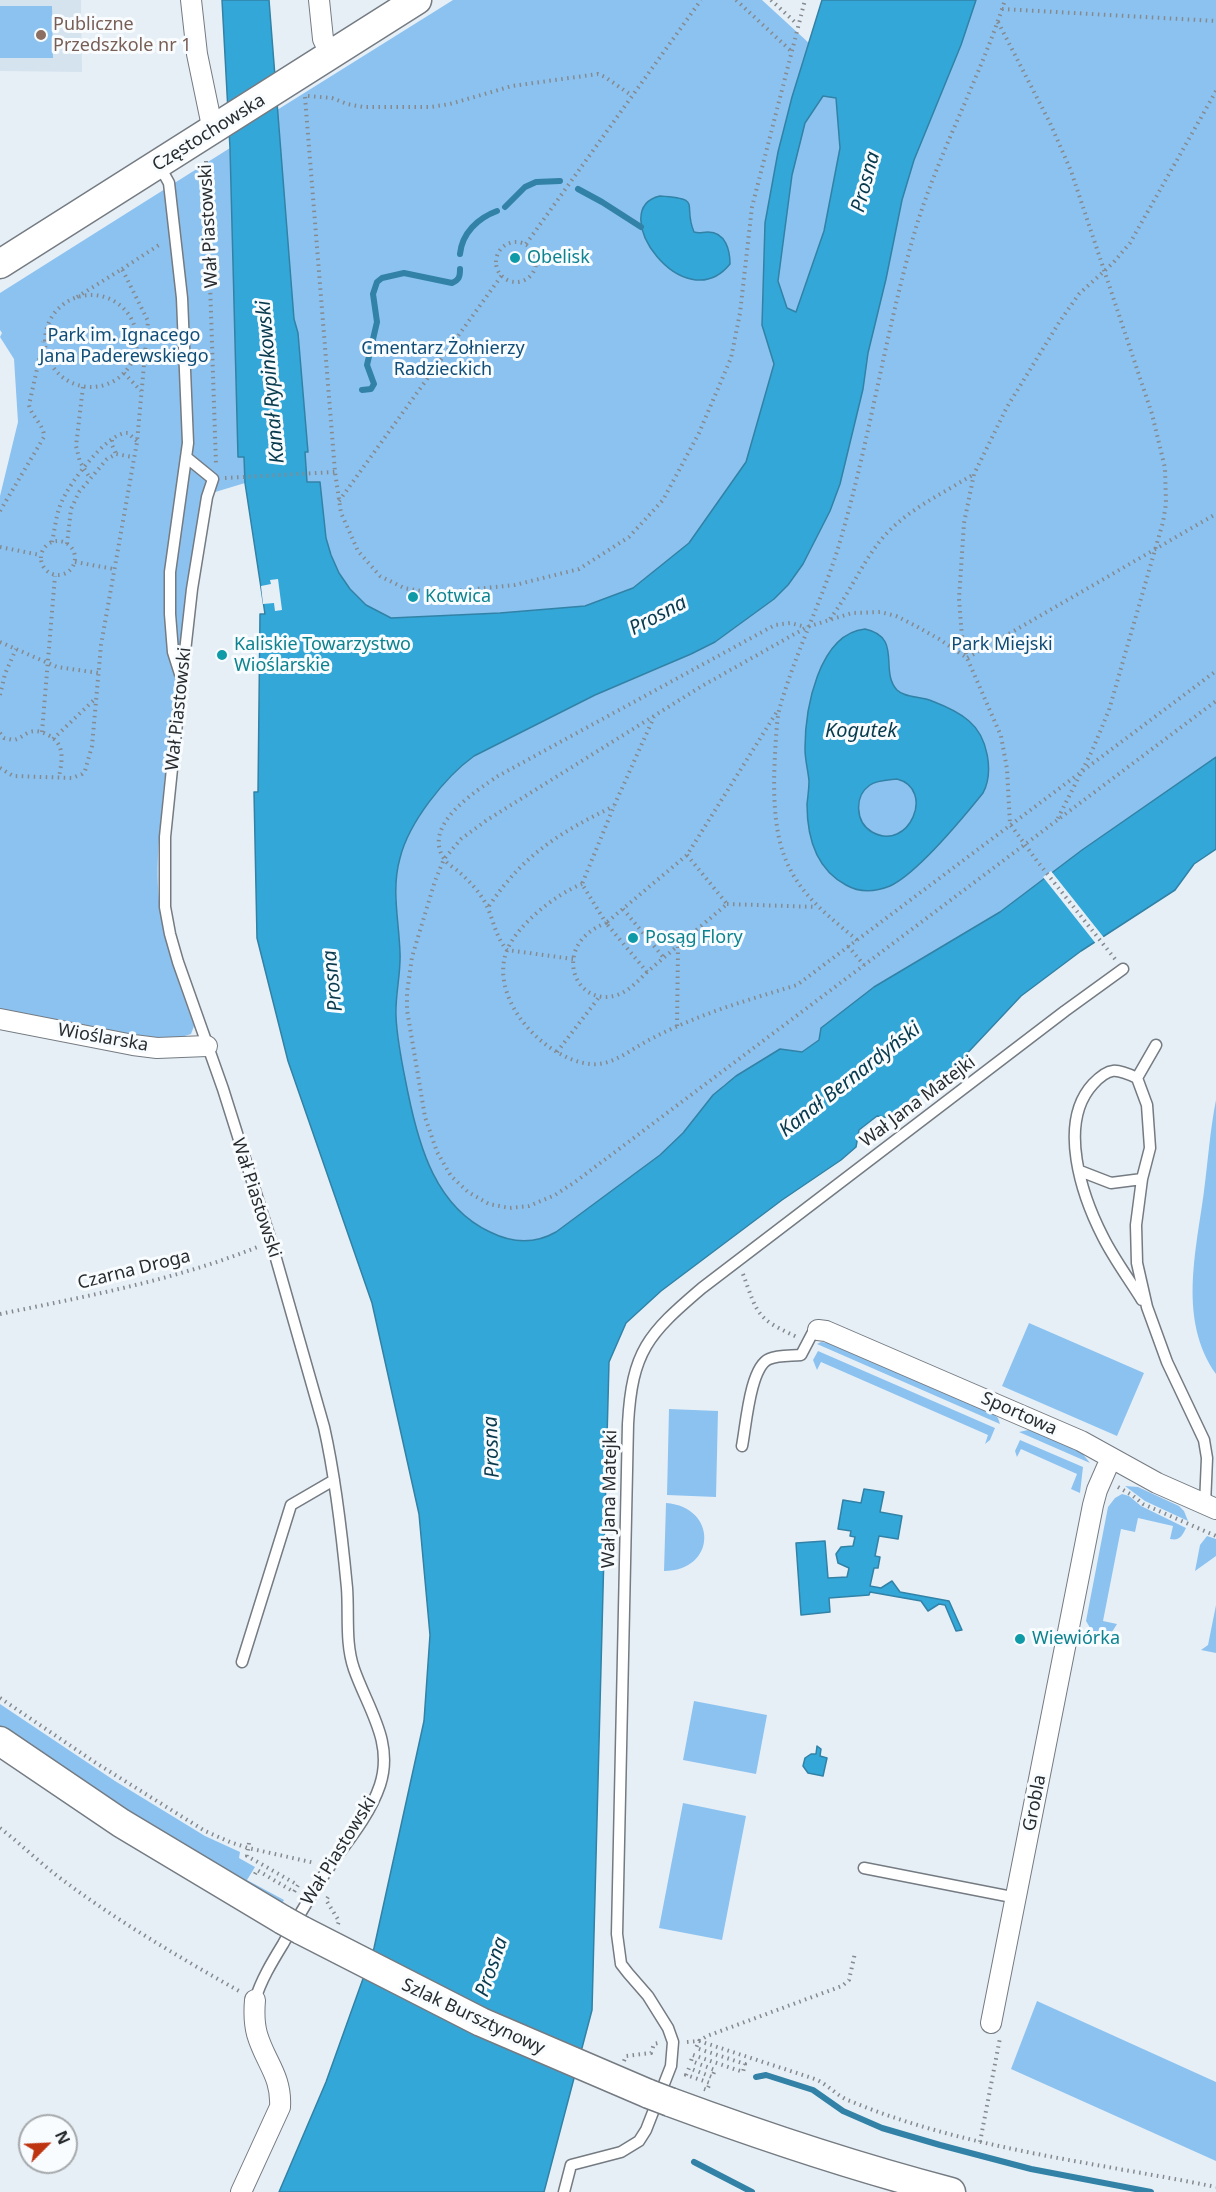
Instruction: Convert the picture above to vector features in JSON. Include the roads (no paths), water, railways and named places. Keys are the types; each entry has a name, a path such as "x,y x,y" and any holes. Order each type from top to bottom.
{"main road":[{"name":"Częstochowska","path":"0,264 159,165 213,137 289,83 417,0"},
{"name":"Szlak Bursztynowy","path":"0,1740 121,1822 292,1925 337,1941 481,2022 614,2072 660,2098 750,2131 832,2158 951,2192"}],"street":[{"path":"191,0 197,54 213,137"},
{"path":"319,0 322,39 331,55"},
{"name":"Wioślarska","path":"0,1019 133,1045 157,1048 207,1046"},
{"name":"Sportowa","path":"813,1336 826,1330 1081,1441 1157,1483 1210,1507"},
{"name":"Grobla","path":"991,2023 1093,1505 1101,1479 1111,1458"},
{"name":"Wał Piastowski","path":"241,2192 280,2107 281,2092 278,2079 257,2034 254,2017 255,2000"}],"lane":[{"path":"159,165 169,183 182,298 188,443 170,572 173,652 182,680"},
{"name":"Wał Piastowski","path":"186,457 213,479 207,497 200,540 182,680 165,837 165,907 178,962 271,1241 324,1427 334,1480 344,1562 350,1652 353,1668 381,1733 384,1751 384,1769 373,1802 297,1918 263,1979 255,2000"},
{"name":"Wał Jana Matejki","path":"564,2192 571,2165 621,2152 639,2141 646,2130 671,2066 672,2042 659,2011 628,1974 621,1964 618,1953 629,1401 636,1364 650,1338 683,1304 1055,1018 1123,969"},
{"path":"1137,1078 1156,1045"},
{"path":"1147,1307 1104,1239 1088,1205 1076,1152 1075,1120 1087,1091 1103,1073 1119,1070 1137,1078 1147,1105 1150,1148 1142,1179 1136,1225 1137,1263 1147,1307 1167,1362 1204,1440 1210,1507"},
{"path":"1080,1171 1111,1183 1142,1179"},
{"path":"742,1446 754,1382 761,1364 776,1357 801,1355 813,1336"},
{"path":"242,1662 291,1504 334,1480"},
{"path":"864,1868 1017,1898"}],"water":[{"path":"222,0 269,0 294,319 298,333 308,452 305,452 307,482 320,482 326,538 339,573 350,589 366,605 391,618 585,606 633,588 689,543 746,462 774,364 762,325 765,223 778,152 792,97 822,0 976,0 961,45 914,160 902,200 868,353 863,389 840,484 830,511 803,564 788,585 774,599 715,642 595,695 474,756 440,788 420,815 405,844 396,882 400,961 396,1016 400,1055 412,1113 433,1173 443,1191 471,1221 498,1236 515,1240 540,1239 556,1232 660,1155 683,1133 713,1095 736,1076 780,1049 802,1052 819,1040 821,1028 874,987 1000,912 1082,850 1216,757 1216,849 1194,864 1175,890 1081,951 1021,996 959,1062 891,1118 877,1116 859,1130 856,1147 841,1160 782,1200 661,1291 626,1323 609,1362 592,2010 544,2192 279,2192 326,2082 374,1948 424,1721 430,1635 419,1514 372,1303 288,1061 257,938 254,792 258,792 260,614 265,614 245,483 244,457 238,457 230,148","holes":["823,96 836,98 840,148 824,231 796,312 787,308 778,281 792,175 805,123"]},
{"path":"660,196 687,201 694,232 719,235 728,248 730,264 711,278 692,279 673,271 657,256 645,238 641,220 645,205"},
{"name":"Kogutek","path":"865,629 877,633 884,639 892,682 897,690 900,693 928,699 952,709 965,718 981,736 987,755 986,785 983,793 964,817 913,870 890,886 879,890 851,888 827,870 815,850 807,816 809,781 805,749 812,695 825,659 836,644 849,634","holes":["897,779 909,785 915,794 916,806 913,817 906,827 897,834 885,836 866,828 859,809 859,802 865,790 873,783 887,780"]},
{"path":"864,1489 884,1492 880,1512 902,1516 898,1539 879,1536 875,1556 880,1557 878,1568 874,1568 870,1586 881,1588 892,1581 900,1592 949,1601 962,1630 956,1631 945,1605 939,1604 928,1611 921,1601 870,1592 869,1595 829,1598 830,1612 801,1615 796,1543 825,1541 828,1578 847,1577 849,1568 838,1563 836,1554 841,1547 853,1546 855,1537 850,1536 851,1531 838,1529 843,1500 861,1503"},
{"path":"817,1746 821,1749 820,1756 827,1758 823,1776 808,1773 803,1766 805,1758 816,1754"}],"waterway":[{"path":"505,207 525,187 536,182 560,181"},
{"path":"578,189 641,227"},
{"path":"460,254 464,239 472,227 497,211"},
{"path":"362,390 371,389 374,384 367,365 377,322 373,294 377,282 382,278 404,273 452,283 459,278 460,269"},
{"path":"756,2077 766,2075 813,2090 843,2111 882,2128 940,2145 1031,2169 1151,2192"},
{"path":"694,2162 752,2192"}],"place":[{"name":"Publiczne Przedszkole nr 1","path":"41,35"},
{"name":"Obelisk","path":"515,258"},
{"name":"Kotwica","path":"413,597"},
{"name":"Kaliskie Towarzystwo Wioślarskie","path":"222,655"},
{"name":"Posąg Flory","path":"633,938"},
{"name":"Wiewiórka","path":"1020,1639"}],"water label":[{"name":"Prosna","path":"866,182"},
{"name":"Kanał Rypinkowski","path":"271,382"},
{"name":"Prosna","path":"658,616"},
{"name":"Prosna","path":"333,981"},
{"name":"Kanał Bernardyński","path":"850,1080"},
{"name":"Prosna","path":"492,1447"},
{"name":"Prosna","path":"492,1967"}],"park label":[{"name":"Park im. Ignacego Jana Paderewskiego","path":"124,346"},
{"name":"Cmentarz Żołnierzy Radzieckich","path":"443,359"},
{"name":"Park Miejski","path":"1002,645"}]}
